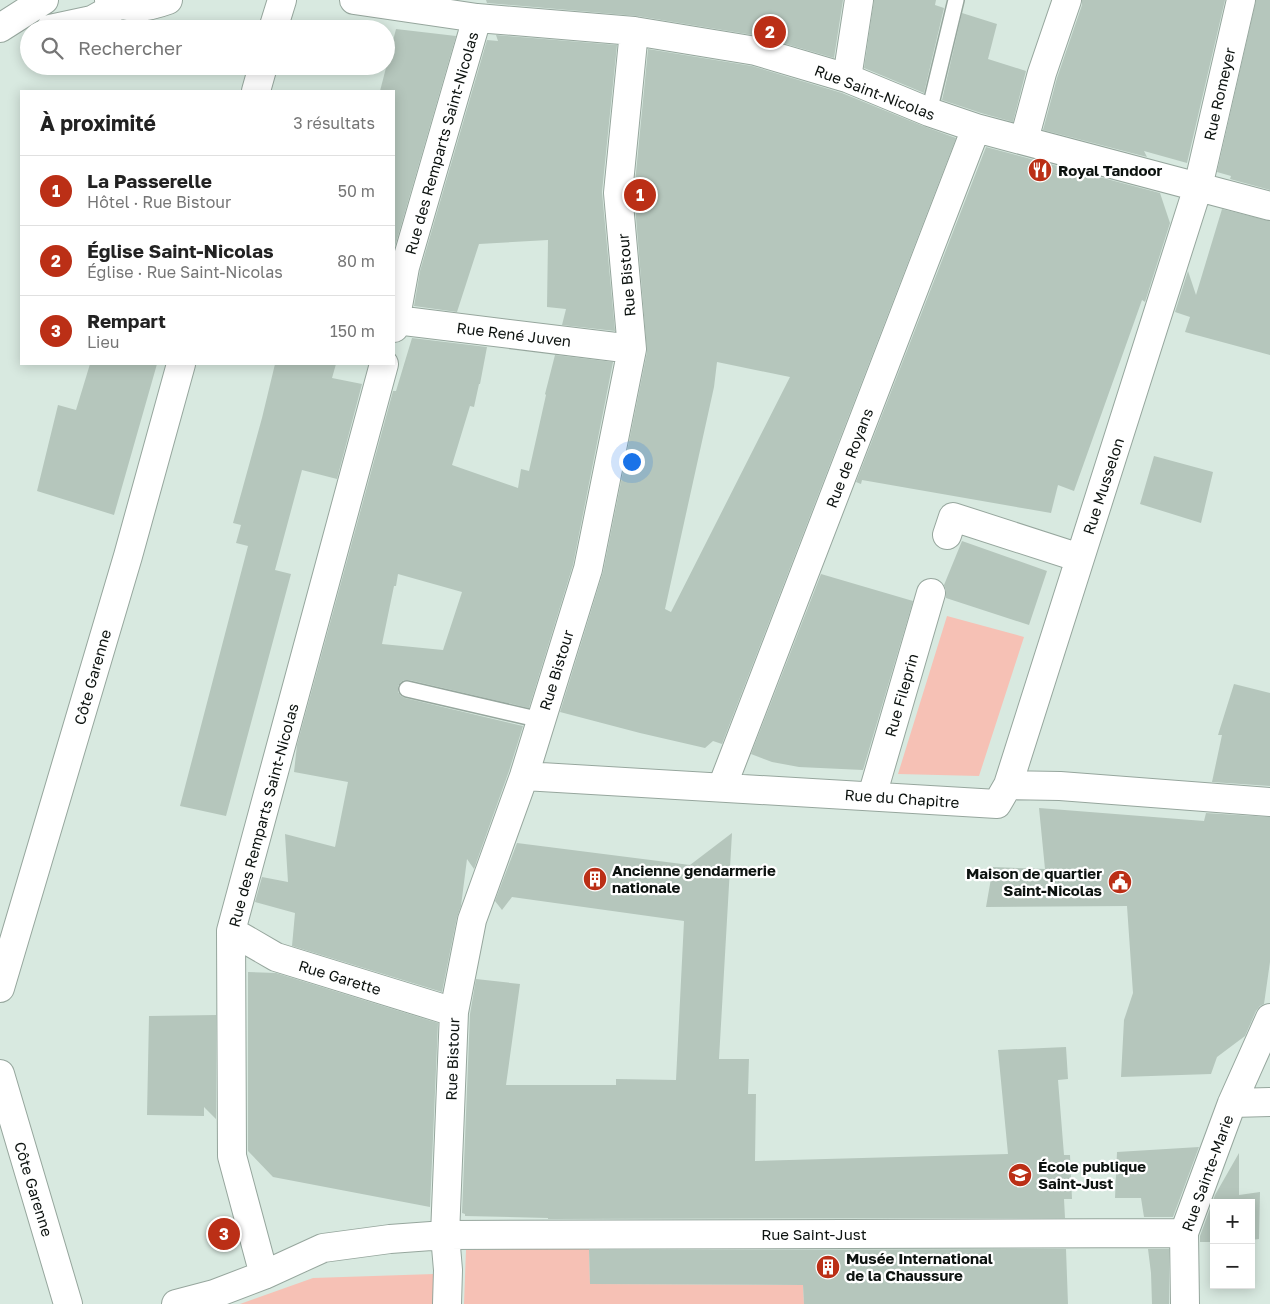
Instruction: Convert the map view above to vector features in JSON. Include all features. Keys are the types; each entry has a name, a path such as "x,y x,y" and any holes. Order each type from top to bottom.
{"street":[{"path":"0,28 44,0"},
{"path":"92,20 114,2 136,8 168,0"},
{"path":"276,20 282,0"},
{"name":"Rue Saint-Nicolas","path":"354,0 477,18 634,31 756,51 847,78 929,112 976,128 1270,206"},
{"path":"847,78 859,0"},
{"path":"1024,140 1042,74 1067,0"},
{"name":"Rue Romeyer","path":"1198,187 1241,0"},
{"name":"Rue des Remparts Saint-Nicolas","path":"395,324 405,267 477,18"},
{"name":"Rue Bistour","path":"447,1304 448,1270 445,1235 454,1012 472,920 524,776 588,569 632,349 618,193 634,31"},
{"path":"0,38 20,34"},
{"path":"256,90 260,75"},
{"name":"Rue de Royans","path":"722,787 976,128"},
{"name":"Rue Musselon","path":"1008,785 1198,187"},
{"name":"Rue René Juven","path":"395,324 632,349"},
{"name":"Côte Garenne","path":"0,988 128,556 181,365"},
{"name":"Rue des Remparts Saint-Nicolas","path":"264,1275 232,1156 232,931 384,365"},
{"path":"947,535 953,517 1080,558"},
{"name":"Rue Fileprin","path":"872,796 931,593"},
{"name":"Rue du Chapitre","path":"524,776 997,804 1008,785"},
{"path":"1008,785 1060,786 1270,802"},
{"name":"Rue Garette","path":"232,931 276,957 454,1012"},
{"name":"Rue Sainte-Marie","path":"1185,1304 1184,1233 1232,1102 1270,1018"},
{"name":"Côte Garenne","path":"0,1074 68,1304"},
{"path":"1232,1102 1270,1102"},
{"name":"Rue Saint-Just","path":"176,1304 214,1294 264,1275 323,1248 390,1239 445,1235 1184,1233"}],"lane":[{"path":"929,112 956,0"},
{"path":"408,689 541,720"}],"shaded area":[{"path":"947,616 1024,637 979,776 898,774"},
{"path":"589,1248 590,1284 803,1285 804,1304 464,1304 466,1250"},
{"path":"434,1274 437,1304 240,1304 313,1278"}],"building":[{"path":"486,0 843,0 834,58 759,36 637,16 487,3"},
{"path":"874,0 936,0 935,5 944,8 924,93 864,68"},
{"path":"1082,0 1225,0 1187,163 1144,151 1147,157 1043,130 1057,78 1082,5"},
{"path":"1256,0 1270,0 1270,190 1230,179 1231,176 1217,172"},
{"path":"962,13 997,24 988,59 1026,71 1013,122 942,100"},
{"path":"396,29 456,36 395,247 395,90 380,90 384,75 395,75"},
{"path":"496,35 617,45 602,192 615,331 562,325 566,309 547,307 548,240 479,244 457,312 414,306 420,271 487,40 498,41"},
{"path":"648,49 752,66 842,93 956,138 722,744 713,741 705,748 560,712 603,572 647,352 634,193","holes":["717,362 790,377 671,612 665,609 714,387"]},
{"path":"986,147 1160,193 1170,223 1145,302 1142,300 1074,491 1058,485 1051,513 862,480 861,484 856,482"},
{"path":"1222,209 1270,221 1270,355 1185,332 1190,317 1175,312 1188,271 1196,295"},
{"path":"412,338 487,347 474,407 470,406 452,465 518,488 521,469 529,471 555,355 613,362 573,565 529,708 409,680 404,680 398,686 398,692 405,698 523,726 474,869 467,859 461,906 457,917 442,992 292,946 295,913 255,902 262,877 288,882 285,834 335,847 348,782 294,772 297,745 393,391 396,391","holes":["398,574 462,592 443,650 382,644"]},
{"path":"90,365 157,365 114,515 37,491 58,405 76,410"},
{"path":"275,365 336,365 332,378 362,384 337,479 302,470 275,570 291,574 226,816 180,806 248,546 236,543 241,525 233,523"},
{"path":"1154,456 1213,472 1201,523 1140,504"},
{"path":"962,541 1047,571 1029,625 946,598 944,585"},
{"path":"821,574 913,601 863,770 799,767 772,762 751,754"},
{"path":"1234,684 1270,693 1270,786 1212,782 1222,735 1218,735"},
{"path":"1039,808 1204,821 1206,813 1270,817 1270,962 1264,1004 1256,1011 1245,1036 1217,1057 1211,1074 1121,1077 1124,1020 1133,993 1127,906 986,907 993,867 1045,869"},
{"path":"732,833 719,1059 749,1059 748,1094 756,1094 755,1161 1008,1154 998,1050 1066,1047 1068,1079 1058,1080 1064,1155 1070,1155 1072,1199 1064,1199 1065,1218 548,1219 465,1216 462,1213 470,1014 476,979 520,984 506,1085 616,1085 616,1079 676,1080 684,921 512,897 502,910 495,901 517,843 690,865"},
{"path":"248,972 276,973 438,1023 430,1207 273,1177 248,1151"},
{"path":"216,1015 216,1119 204,1107 204,1116 147,1115 149,1016"},
{"path":"1199,1147 1173,1217 1144,1217 1141,1198 1115,1198 1117,1152"},
{"path":"1239,1153 1239,1195 1260,1192 1259,1239 1255,1240 1255,1199 1214,1199"},
{"path":"1210,1209 1210,1242 1200,1242 1200,1236"},
{"name":"Musée International de la Chaussure","path":"1066,1249 1068,1304 804,1304 803,1285 590,1284 589,1250"},
{"path":"1148,1249 1169,1249 1169,1304 1152,1304"}],"place":[{"name":"Église Saint-Nicolas","path":"770,32"},
{"name":"Royal Tandoor","path":"1040,170"},
{"name":"La Passerelle","path":"640,195"},
{"name":"Ancienne gendarmerie nationale","path":"595,879"},
{"name":"Maison de quartier Saint-Nicolas","path":"1120,882"},
{"name":"École publique Saint-Just","path":"1020,1175"},
{"name":"Rempart","path":"224,1234"},
{"name":"Musée International de la Chaussure","path":"828,1267"}]}
